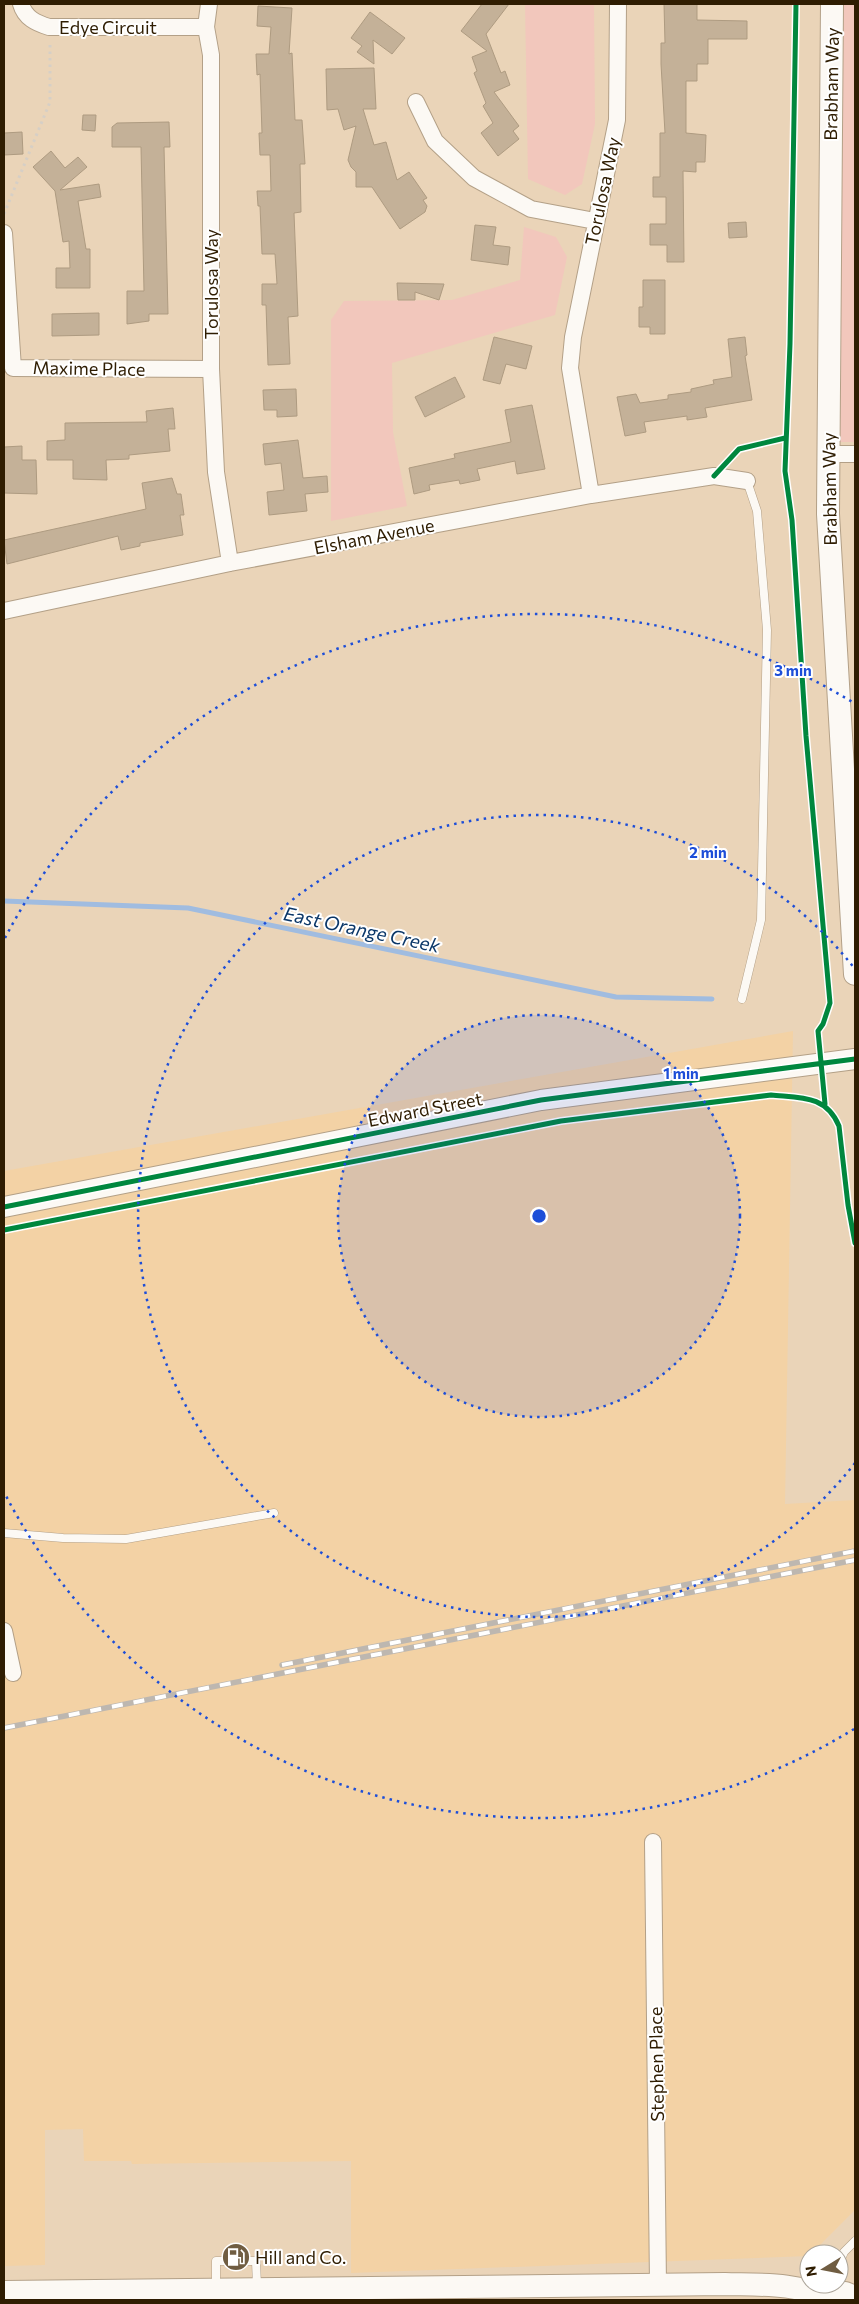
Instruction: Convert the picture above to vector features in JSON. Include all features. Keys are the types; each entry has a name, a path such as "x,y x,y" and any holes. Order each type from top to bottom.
{"main road":[{"name":"Brabham Way","path":"832,4 828,514 855,974"},
{"path":"4,2292 256,2290 296,2295 725,2284 778,2286 824,2296 845,2293 855,2297"}],"street":[{"name":"Edye Circuit","path":"21,4 27,16 36,23 50,27 206,27"},
{"name":"Torulosa Way","path":"209,4 206,27 211,55 211,370 216,472 230,563"},
{"name":"Torulosa Way","path":"592,495 570,368 573,337 617,120 618,4"},
{"path":"416,102 435,141 474,178 531,210 595,221"},
{"name":"Maxime Place","path":"4,233 13,368 211,370"},
{"path":"827,454 855,454"},
{"name":"Elsham Avenue","path":"4,611 230,563 592,495 714,476 747,481"},
{"name":"Edward Street","path":"4,1206 541,1100 855,1059"},
{"path":"4,1631 12,1673"},
{"name":"Stephen Place","path":"653,1842 658,2285"}],"lane":[{"path":"742,998 761,920 767,630 757,511 747,481"},
{"path":"4,1533 63,1538 126,1538 274,1513"},
{"path":"216,2290 216,2261 228,2260"},
{"path":"244,2261 256,2261 256,2290"}],"path":[{"path":"4,214 50,102 50,27"}],"shaded area":[{"path":"525,4 594,4 595,124 582,184 565,195 528,179"},
{"path":"842,4 855,4 855,442 840,442"},
{"path":"524,227 556,237 567,257 555,315 392,363 393,432 407,506 331,521 331,320 344,301 452,300 520,280"},
{"path":"793,1031 785,1504 855,1500 855,2210 821,2244 799,2244 799,2256 351,2273 351,2161 132,2164 131,2161 84,2161 83,2129 45,2130 45,2265 4,2266 4,1171"}],"building":[{"path":"482,4 509,4 486,34 501,73 505,71 510,85 494,92 519,126 513,131 519,139 498,156 481,133 493,123 483,106 486,103 474,73 477,71 472,57 487,51 461,31"},
{"path":"664,4 697,4 697,20 747,21 747,39 708,39 708,64 697,64 697,81 686,81 686,133 706,135 705,162 696,162 696,172 683,171 684,262 667,262 667,245 650,245 650,224 666,224 666,197 653,197 653,177 660,177 660,133 665,133 661,64 661,43 665,43"},
{"path":"258,6 292,8 289,54 292,53 295,120 302,120 305,164 300,164 301,212 294,213 298,316 288,317 290,364 268,365 266,305 262,305 262,284 277,284 275,254 262,254 260,206 258,206 257,191 271,191 270,155 260,155 259,133 262,133 260,74 257,75 256,54 269,54 271,27 257,26"},
{"path":"370,12 405,38 392,54 373,40 374,64 357,52 362,46 351,38"},
{"path":"374,68 376,109 363,109 374,145 386,142 397,180 409,172 427,198 423,200 427,206 425,212 400,229 372,187 356,187 356,172 348,160 356,126 344,130 338,109 327,110 326,69"},
{"path":"83,115 96,115 95,131 82,130"},
{"path":"169,122 170,147 164,147 168,314 149,314 149,321 127,324 127,291 144,291 141,147 112,147 112,127 117,123"},
{"path":"22,132 23,154 4,155 4,133"},
{"path":"51,151 65,168 78,157 87,167 60,190 99,184 101,197 78,201 86,249 90,249 90,288 56,288 56,268 70,268 69,241 63,242 55,191 33,167"},
{"path":"746,222 747,237 729,238 728,223"},
{"path":"475,225 496,227 493,245 510,247 508,265 471,260"},
{"path":"643,280 665,280 665,334 650,334 650,327 639,327 639,307 643,307"},
{"path":"397,283 444,284 439,300 415,292 415,300 398,300"},
{"path":"99,313 99,335 52,336 52,314"},
{"path":"494,337 532,346 526,369 506,364 500,384 483,380"},
{"path":"745,337 747,355 745,356 752,400 705,408 707,417 687,420 687,416 644,422 646,432 625,436 617,397 636,394 640,403 668,399 668,395 691,392 691,389 714,384 713,380 732,377 728,339"},
{"path":"455,377 465,397 425,417 415,397"},
{"path":"296,389 297,416 277,417 277,410 264,410 263,390"},
{"path":"532,405 545,469 517,474 515,461 477,469 480,480 460,484 459,480 429,485 430,490 414,494 409,468 455,458 454,454 511,442 505,410"},
{"path":"173,408 175,429 168,429 170,451 129,455 129,459 106,460 107,480 73,479 73,460 47,460 47,441 65,440 65,423 147,422 146,411"},
{"path":"298,440 303,478 327,476 328,492 305,494 307,511 269,515 267,492 284,490 281,463 265,465 263,444"},
{"path":"22,446 22,460 36,460 37,494 4,493 4,447"},
{"path":"172,478 177,494 181,494 184,515 180,515 183,535 140,543 140,546 121,550 118,536 7,564 4,540 146,509 142,483"}],"waterway":[{"name":"East Orange Creek","path":"4,901 188,908 616,997 712,999"}],"railway":[{"path":"282,1665 855,1551"},
{"path":"4,1728 855,1560"}],"cycle path":[{"path":"796,4 790,344 785,471 792,520 806,736 830,1003 823,1024 818,1031 825,1104"},
{"path":"714,476 739,449 785,438"},
{"path":"4,1207 541,1100 855,1059"},
{"path":"4,1230 561,1121 771,1095 811,1100 820,1103 834,1116 839,1126 848,1205 855,1243"}],"place":[{"name":"Hill and Co.","path":"236,2257"}]}
